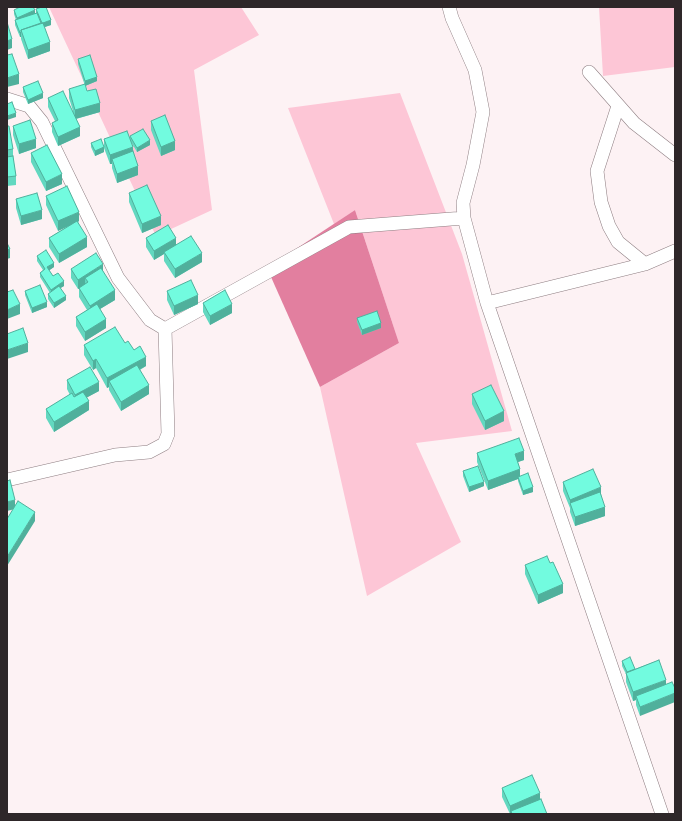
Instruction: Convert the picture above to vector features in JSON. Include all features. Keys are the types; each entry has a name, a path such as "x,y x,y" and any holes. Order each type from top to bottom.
{"street":[{"path":"449,7 452,18 475,70 483,112 473,165 463,203 464,218 487,303 662,814"},
{"path":"589,72 634,123 675,155"},
{"path":"7,99 29,106 42,122 118,278 150,320 164,329"},
{"path":"618,106 597,171 601,202 609,226 618,242 645,264"},
{"path":"164,329 349,227 464,218"},
{"path":"487,303 645,264 675,251"},
{"path":"7,480 116,455 149,452 164,444 168,434 164,329"}],"shaded area":[{"path":"49,7 241,7 259,35 194,70 212,210 156,236"},
{"path":"599,7 675,7 675,67 603,76"},
{"path":"400,93 462,254 512,431 416,443 461,542 367,596 320,387 399,343 355,210 334,224 288,108"},
{"path":"355,210 399,343 320,387 267,268"}],"building":[{"path":"20,7 33,7 35,10 17,18 14,10"},
{"path":"46,7 51,20 43,23 36,9"},
{"path":"37,13 41,23 21,30 20,33 15,20"},
{"path":"7,22 12,39 7,41"},
{"path":"43,23 50,42 28,50 21,30"},
{"path":"12,54 19,74 7,78 7,55"},
{"path":"90,55 97,77 85,81 78,59"},
{"path":"38,81 43,93 28,100 23,87"},
{"path":"85,84 87,91 96,89 100,103 75,110 69,89"},
{"path":"63,91 80,127 58,137 52,123 58,120 48,98"},
{"path":"12,102 16,113 7,116 7,104"},
{"path":"165,115 175,141 161,147 151,121"},
{"path":"30,120 36,139 19,144 13,126"},
{"path":"7,126 9,126 13,149 7,150"},
{"path":"143,129 150,140 137,148 130,136"},
{"path":"127,131 133,147 110,155 104,139"},
{"path":"101,139 104,147 95,151 91,143"},
{"path":"47,145 62,174 46,182 31,153"},
{"path":"133,151 138,166 117,174 112,159"},
{"path":"13,156 16,176 7,177 7,157"},
{"path":"147,185 161,216 142,224 129,193"},
{"path":"67,186 79,212 58,221 46,196"},
{"path":"37,193 42,210 21,216 16,199"},
{"path":"77,221 87,237 59,254 49,238"},
{"path":"168,225 176,238 154,251 146,238"},
{"path":"191,236 202,253 175,269 164,252"},
{"path":"7,243 10,249 7,250"},
{"path":"46,250 54,263 47,267 53,276 58,273 64,281 51,290 40,273 45,269 37,256"},
{"path":"96,253 103,264 78,280 71,269"},
{"path":"101,268 115,290 90,306 79,288 88,282 85,278"},
{"path":"191,280 198,295 174,306 167,291"},
{"path":"40,285 47,302 32,308 25,291"},
{"path":"59,286 66,296 54,303 48,294"},
{"path":"13,290 20,304 7,310 7,292"},
{"path":"225,290 232,304 210,316 203,303"},
{"path":"97,304 106,319 85,332 76,317"},
{"path":"377,311 381,323 362,330 357,318"},
{"path":"115,327 125,343 128,341 134,350 140,346 146,357 107,378 96,359 93,361 84,345"},
{"path":"23,328 28,343 7,350 7,334"},
{"path":"137,365 149,385 121,402 109,381"},
{"path":"90,367 99,382 75,395 67,380"},
{"path":"491,385 504,411 485,421 472,394"},
{"path":"83,392 89,401 54,422 46,409 72,393 74,397"},
{"path":"519,438 524,451 515,454 520,469 488,481 477,453"},
{"path":"478,466 484,482 469,487 463,471"},
{"path":"593,469 601,487 570,500 563,482"},
{"path":"528,473 533,487 523,491 518,477"},
{"path":"10,480 15,500 7,502 7,481"},
{"path":"600,492 605,507 575,517 570,503"},
{"path":"18,501 35,512 7,557 7,519"},
{"path":"547,556 550,563 553,562 563,584 538,595 525,565"},
{"path":"630,657 635,669 627,672 622,661"},
{"path":"659,660 666,680 633,692 626,673"},
{"path":"672,682 675,688 675,693 640,707 636,696"},
{"path":"532,775 540,793 510,806 502,788"},
{"path":"541,799 547,814 512,814 511,811"}]}
